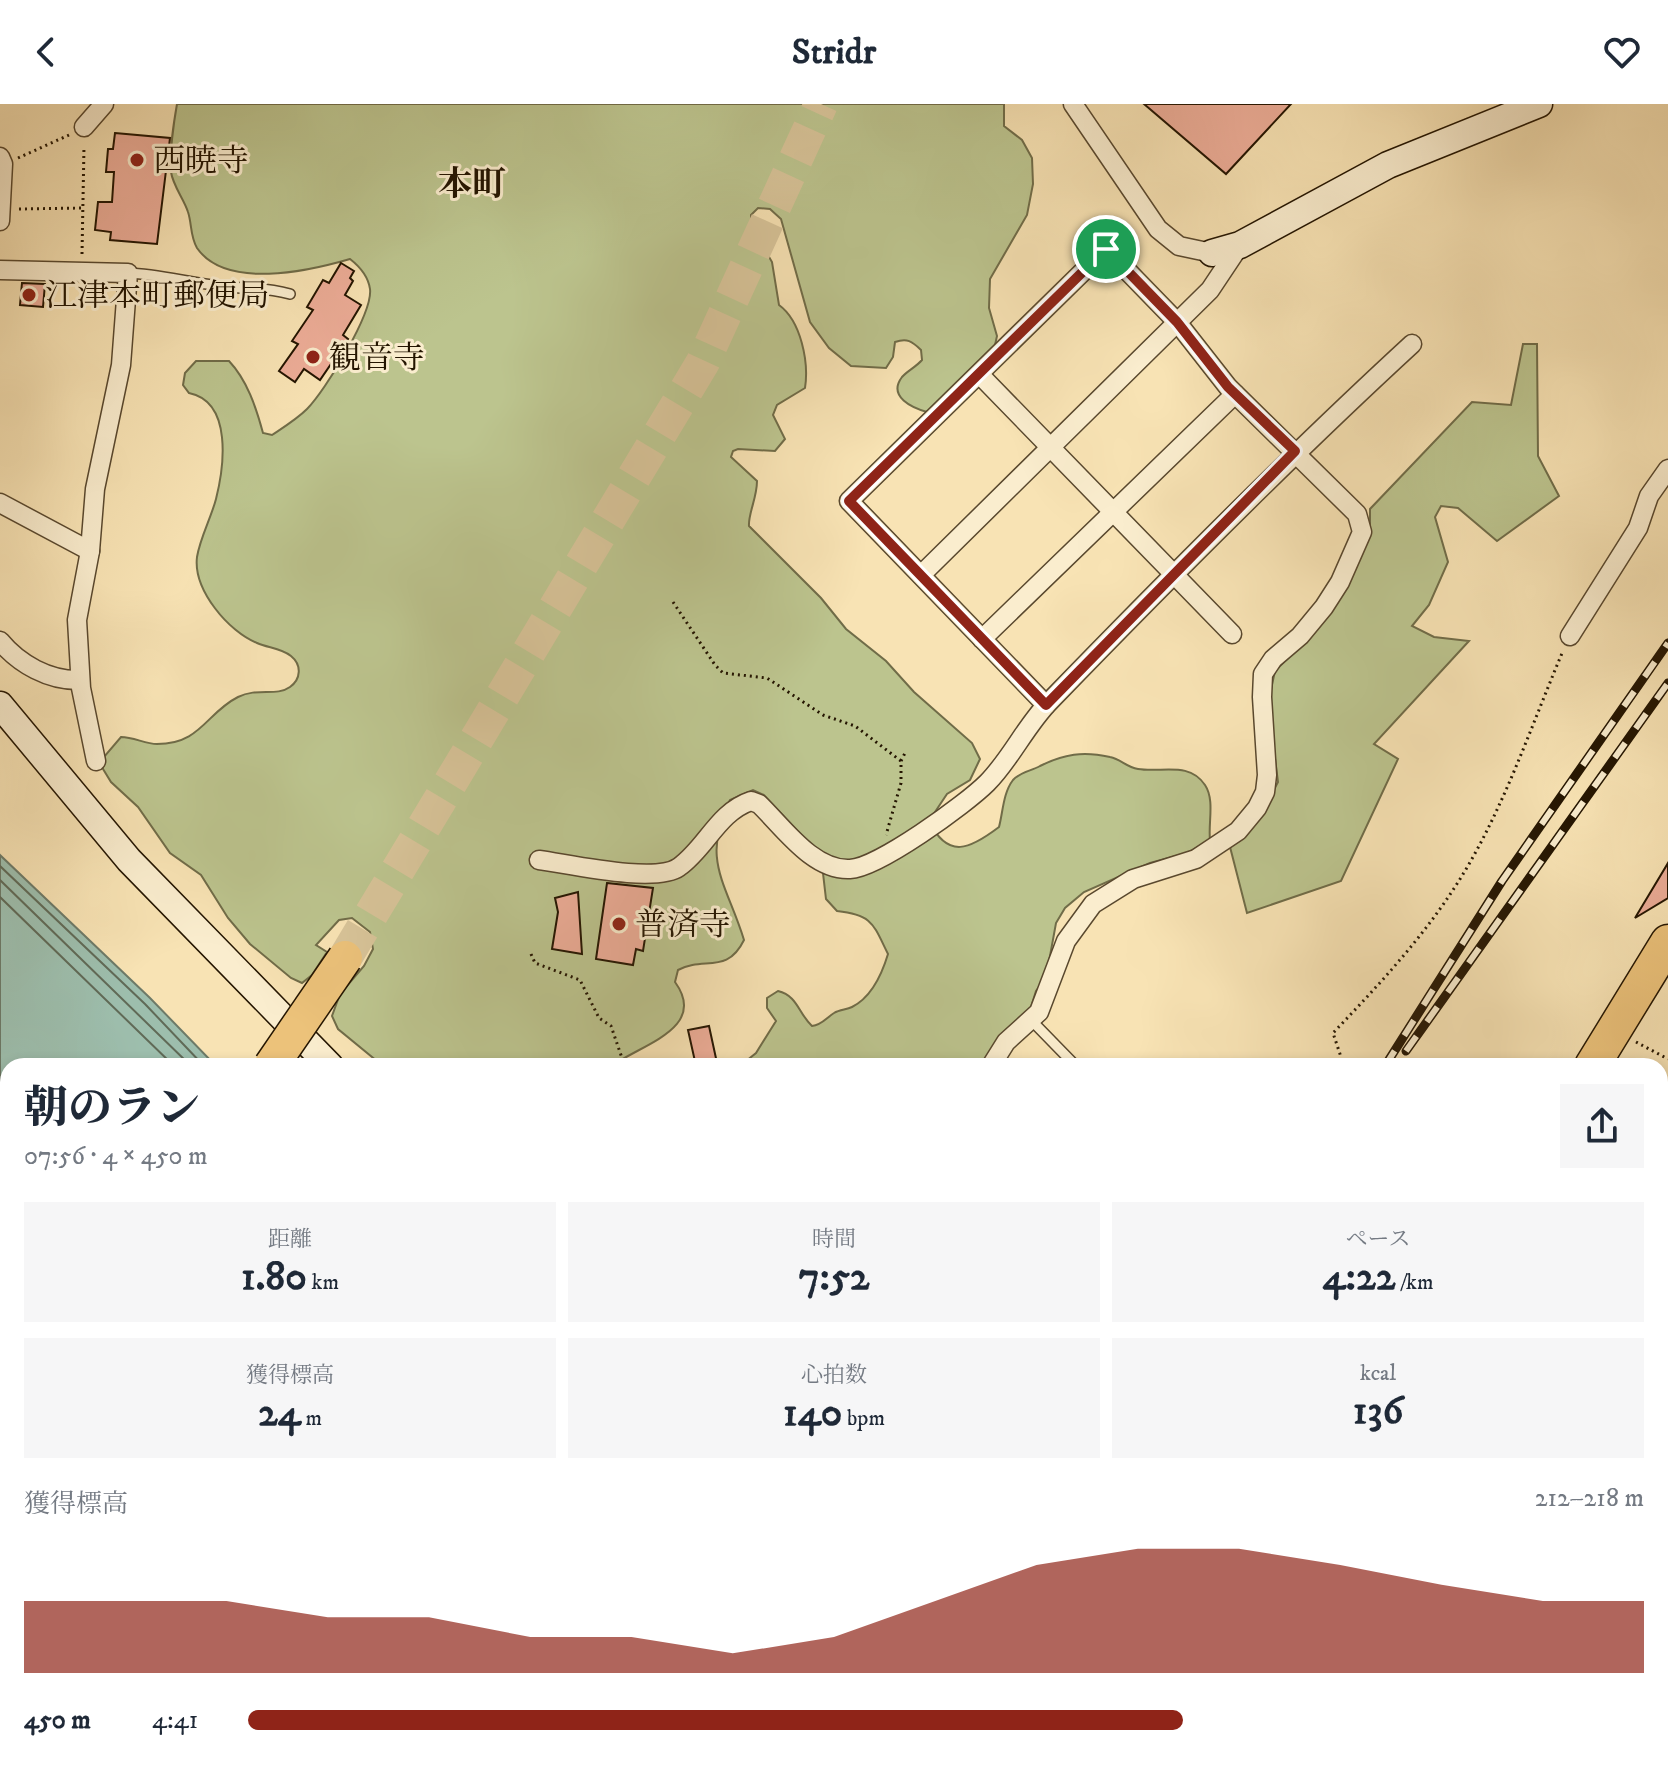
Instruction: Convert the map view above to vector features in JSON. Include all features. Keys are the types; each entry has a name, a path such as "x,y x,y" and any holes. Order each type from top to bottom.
{"highway":[{"path":"1597,1058 1668,942"},
{"path":"282,1054 345,958"}],"street":[{"path":"84,127 104,104"},
{"path":"1073,104 1158,229 1179,246 1212,253 1240,245 1388,165 1539,104"},
{"path":"1,215 2,160"},
{"path":"921,575 1210,290 1240,245"},
{"path":"996,1058 1006,1042 1039,1012 1066,941 1093,904 1118,885 1196,859 1238,831 1262,800 1267,775 1262,711 1263,674 1273,659 1300,636 1324,607 1340,582 1362,532 1357,514 1235,394 1177,322 1106,249 849,501 1046,705"},
{"path":"0,270 128,273 121,365 95,489 90,551 77,620 80,680 96,761"},
{"path":"539,860 651,874 672,871 682,865 725,817 751,801 759,804 816,858 833,867 852,869 882,858 987,783 1046,705 1295,451 1412,344"},
{"path":"980,375 1232,634"},
{"path":"982,639 1235,394"},
{"path":"1570,636 1638,528 1649,496 1668,469"},
{"path":"0,503 90,551"},
{"path":"0,641 34,668 66,681 80,680"},
{"path":"0,705 129,860 282,1054"}],"lane":[{"path":"128,273 224,287 263,286 290,294"},
{"path":"1032,1021 1068,1058"}],"path":[{"path":"2,160 37,151 84,127 81,270"},
{"path":"1,215 83,208"},
{"path":"673,602 723,673 767,678 823,715 840,718 855,726 901,761"},
{"path":"1341,1058 1333,1033 1403,957 1451,892 1488,825 1570,636"},
{"path":"882,858 881,851 901,783 901,761 906,751"},
{"path":"531,954 535,963 580,980 599,1018 611,1026 622,1058"},
{"path":"1615,1031 1666,1058"}],"green space":[{"path":"177,104 1004,104 1004,126 1022,140 1032,158 1033,184 1027,215 990,279 989,308 997,336 993,354 927,412 904,400 898,390 902,377 922,360 921,350 903,340 895,342 893,357 886,368 851,366 829,348 810,322 781,219 770,209 758,208 751,215 751,226 772,262 779,305 798,331 806,378 805,388 777,405 773,415 785,439 775,451 733,451 731,457 757,481 749,526 821,598 846,629 886,661 914,692 972,743 980,759 970,780 947,794 929,821 944,841 960,847 988,835 999,827 1007,791 1016,777 1057,759 1082,754 1114,758 1138,769 1183,770 1199,778 1210,798 1210,840 1187,853 1150,863 1084,892 1065,908 1056,923 1046,978 1036,991 1027,1020 996,1058 750,1058 776,1021 767,1008 767,998 778,991 785,993 812,1026 821,1023 836,1012 859,1003 871,991 888,954 879,935 865,918 837,911 826,899 821,856 764,795 753,790 730,800 717,839 719,872 744,940 737,951 723,961 678,970 675,982 683,998 683,1012 677,1024 666,1034 624,1058 373,1058 338,1029 332,1016 340,994 364,966 373,949 370,932 352,918 339,920 316,945 327,952 312,975 302,983 291,978 250,944 228,918 201,875 170,853 138,807 111,782 103,769 103,758 121,737 157,744 184,739 238,697 285,690 296,680 299,672 295,660 287,653 257,643 235,630 215,608 201,583 197,557 219,486 222,437 213,409 203,399 189,393 183,385 185,373 196,361 229,361 250,394 263,433 272,435 303,413 315,400 356,333 369,300 367,279 350,259 269,274 227,269 210,261 193,239 188,212 171,172"},
{"path":"1523,344 1537,344 1538,456 1559,496 1497,541 1458,508 1441,506 1435,517 1448,562 1429,605 1412,626 1434,637 1469,641 1374,744 1398,759 1341,881 1247,913 1229,843 1262,812 1278,782 1268,703 1275,671 1314,632 1370,533 1370,509 1472,402 1511,405"}],"water":[{"path":"0,855 208,1058 0,1058"}],"building":[{"path":"1144,104 1291,104 1226,174"},
{"path":"115,133 170,138 157,244 110,240 111,232 95,230 98,202 112,202 114,172 106,172 108,149 113,149"},
{"path":"341,263 354,271 350,278 353,281 345,295 361,305 343,335 348,339 320,380 304,369 295,382 279,371 298,344 292,341 313,310 307,307 323,280 329,283"},
{"path":"22,283 45,284 43,307 20,305"},
{"path":"1668,863 1668,898 1635,918"},
{"name":"普済寺","path":"607,883 653,888 643,951 636,949 633,965 596,959"},
{"path":"578,892 582,954 552,949 558,912 555,898"},
{"path":"709,1026 716,1058 694,1058 688,1030"}],"tunnel":[{"path":"345,958 703,362 821,104"}],"railway":[{"path":"1390,1058 1502,881 1668,643"},
{"path":"1406,1051 1668,683"}],"place":[{"name":"西暁寺","path":"137,160"},
{"name":"江津本町郵便局","path":"29,295"},
{"name":"観音寺","path":"313,357"},
{"name":"普済寺","path":"619,924"}],"district":[{"name":"本町","path":"472,183"}],"route":[{"path":"1106,249 1177,322 1228,387 1295,451 1046,705 849,501 1106,249"}]}
